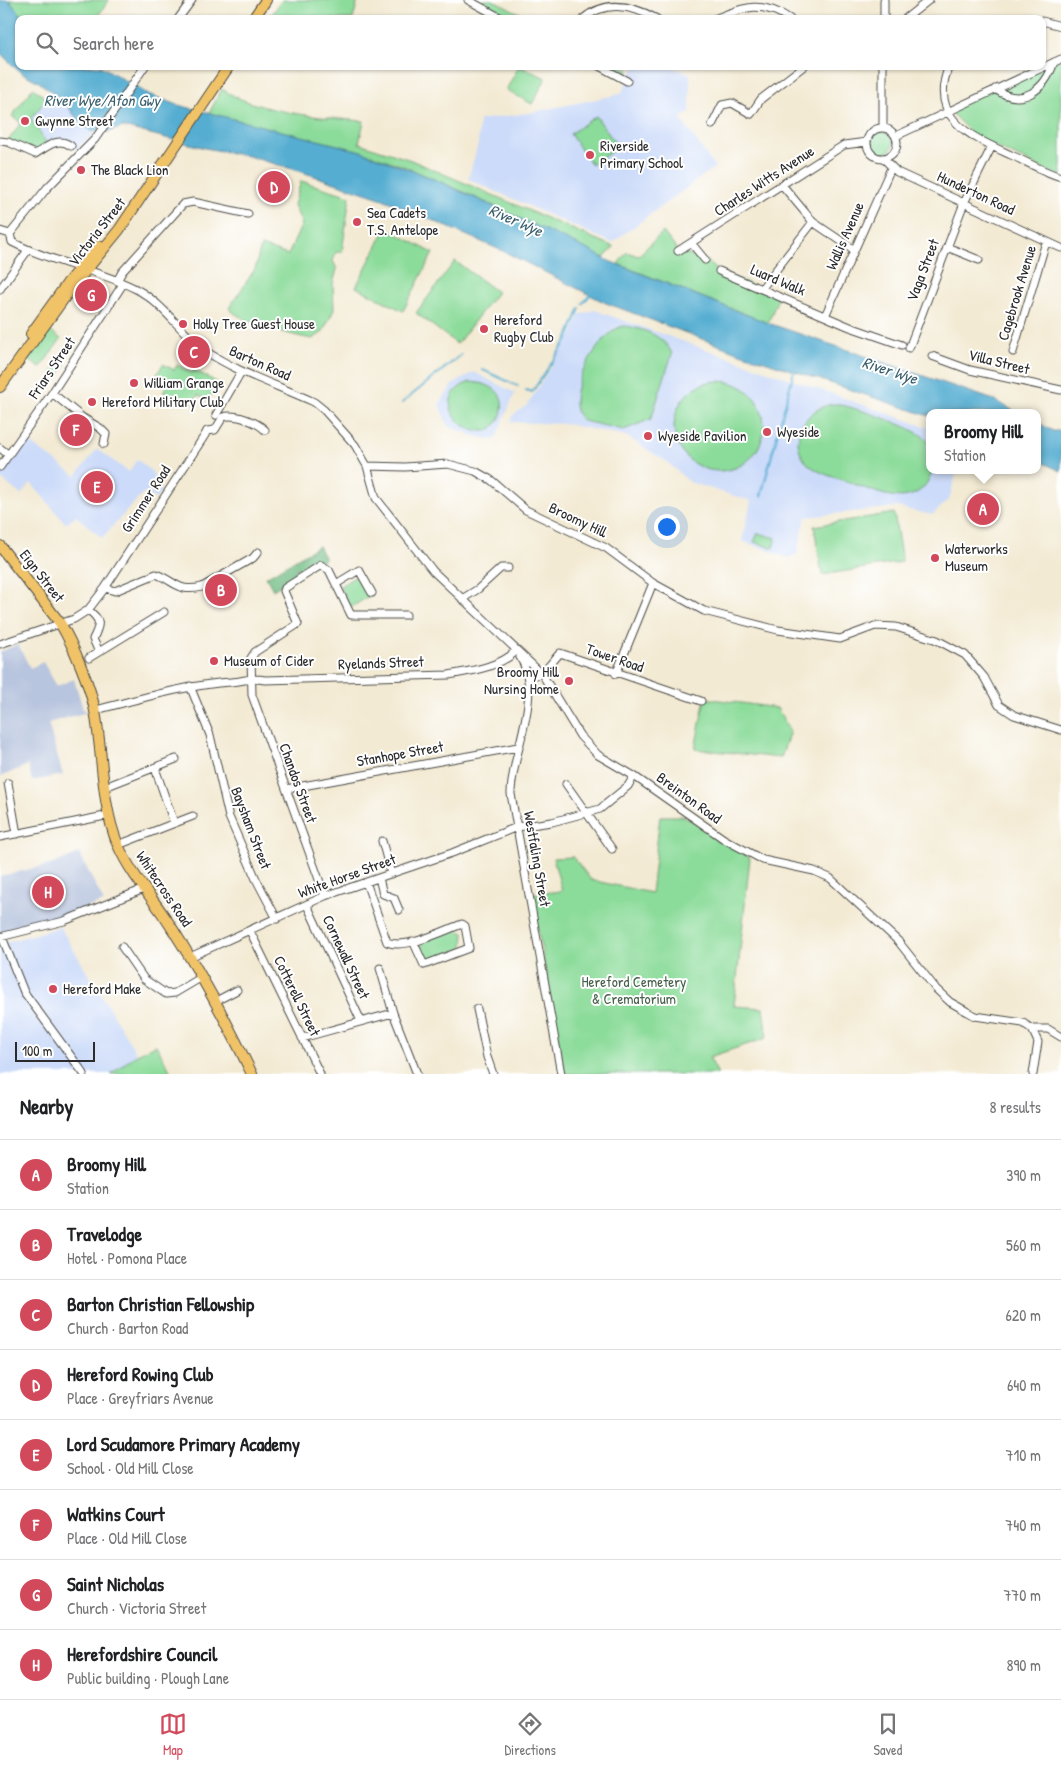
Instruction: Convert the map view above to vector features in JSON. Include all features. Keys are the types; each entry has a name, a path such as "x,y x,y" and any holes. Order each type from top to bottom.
{"highway":[{"path":"256,15 266,0"},
{"path":"263,15 272,0"},
{"name":"Victoria Street","path":"134,203 219,70"},
{"name":"Victoria Street","path":"0,376 134,203 227,70"},
{"name":"Victoria Street","path":"0,387 83,269"},
{"name":"Eign Street","path":"0,546 60,623"},
{"name":"Whitecross Road","path":"60,623 69,639 95,710 105,787 118,845 144,889 190,956 216,1001 252,1074"}],"street":[{"path":"181,15 192,0"},
{"path":"468,0 478,3 497,15"},
{"path":"884,0 884,15"},
{"path":"910,15 930,0"},
{"path":"587,15 596,5 616,1 630,4 651,15"},
{"path":"724,15 741,8 761,6 776,10 784,15"},
{"path":"1046,22 1061,26"},
{"path":"995,89 1006,97 1020,97 1040,87 1049,78 1058,60"},
{"path":"1046,66 1058,60"},
{"path":"10,234 75,151 98,134 142,70"},
{"path":"606,70 627,81"},
{"path":"712,125 722,104 732,103 751,114 761,99 799,70"},
{"path":"883,70 883,128"},
{"path":"947,70 942,91 948,110 963,131 1061,177"},
{"path":"896,136 1036,70"},
{"path":"883,128 896,136 897,146 895,151 883,158 872,154 867,142 873,130 883,128"},
{"path":"0,141 34,154 58,141 66,142 75,151"},
{"name":"Charles Witts Avenue","path":"678,252 844,145 867,142"},
{"name":"Vaga Street","path":"825,316 906,346 964,203 992,146"},
{"name":"Hunderton Road","path":"883,158 891,168 1061,248"},
{"name":"Wallis Avenue","path":"825,316 853,248 891,168"},
{"path":"783,186 813,222 825,232 853,248"},
{"name":"Friars Street","path":"0,467 52,393 120,282 122,272 183,204 193,202 248,214"},
{"path":"762,288 813,222"},
{"path":"0,231 10,234"},
{"path":"0,289 28,250 12,242 10,234"},
{"name":"Cagebrook Avenue","path":"1013,352 1046,242"},
{"path":"692,244 705,260"},
{"path":"947,247 979,260"},
{"name":"Barton Road","path":"28,250 120,282 143,293 204,349 240,372 319,406 355,444 367,466"},
{"name":"Luard Walk","path":"719,271 825,316"},
{"name":"Villa Street","path":"932,356 970,370 1061,390"},
{"path":"216,415 240,372"},
{"path":"52,393 83,418 109,434 104,444"},
{"name":"Grimmer Road","path":"0,644 74,619 88,610 105,588 205,435 215,430 223,417 228,416 260,426 265,430"},
{"path":"0,448 9,455"},
{"name":"Broomy Hill","path":"367,466 405,468 448,464 474,471 491,480 526,510 606,548 653,583 704,611 778,630 840,639 875,626 889,626 937,640 966,655 984,677 999,705 1014,715 1061,730"},
{"name":"Breinton Road","path":"367,466 374,494 433,571 542,674 587,745 598,755 634,776 716,834 763,860 814,871 830,878 898,941 936,989 958,1008 974,1016 1023,1023 1032,1029 1048,1029 1061,1037"},
{"path":"105,588 115,592 156,574 179,588 195,589 253,558 258,552"},
{"name":"Chandos Street","path":"325,896 252,695 250,678 252,654 298,624 298,620 284,594 285,588 322,565 329,570 336,584"},
{"path":"462,599 478,590 501,568 508,568"},
{"path":"372,592 359,570 336,584 351,614 406,615"},
{"path":"616,674 653,583"},
{"path":"88,610 96,616 100,623 100,629 93,639 99,652"},
{"path":"89,658 164,612"},
{"name":"Ryelands Street","path":"95,710 190,686 215,682 233,682 250,678 266,680 449,675 501,661 516,651"},
{"name":"Westfaling Street","path":"516,651 528,676 527,709 511,782 517,827 561,1074"},
{"name":"Tower Road","path":"542,674 560,653 616,674 701,701"},
{"path":"528,676 542,674"},
{"name":"Baysham Street","path":"190,686 210,735 229,817 256,879 277,918"},
{"name":"Stanhope Street","path":"286,789 518,747"},
{"path":"105,787 176,759"},
{"path":"155,768 174,823"},
{"name":"White Horse Street","path":"190,956 250,931 325,896 391,874 517,827 588,814 614,800 628,786 634,776"},
{"path":"8,783 17,834"},
{"path":"566,784 612,849"},
{"path":"0,837 110,815"},
{"path":"118,845 193,816"},
{"path":"382,842 391,874"},
{"path":"379,878 383,894 394,898 399,910"},
{"path":"366,882 387,942 397,945 464,924 469,948 424,965 413,941"},
{"path":"84,1074 24,992 1,937 64,921 144,889"},
{"name":"Cornewall Street","path":"307,905 361,1021"},
{"name":"Cotterell Street","path":"250,931 320,1074"},
{"path":"122,947 144,979 166,994 175,993 202,977"},
{"path":"380,968 393,1013 418,1074"},
{"path":"216,1001 238,990"},
{"path":"477,1009 487,1057 493,1074"},
{"path":"302,1038 393,1013"},
{"path":"1032,1029 1038,1042 1033,1074"}],"shaded area":[{"name":"Riverside Primary School","path":"633,70 680,70 690,74 690,112 680,118 715,167 612,243 468,179 478,144 479,120 528,113 621,94"},
{"path":"52,93 67,104 73,114 95,132 76,151 69,143 47,144 31,118"},
{"name":"Wyeside","path":"594,310 926,427 926,474 956,474 949,500 932,515 897,507 806,517 797,554 788,558 742,541 751,501 689,482 667,462 626,436 566,424 511,422 513,415 527,405 536,391 572,333 579,315"},
{"path":"474,372 515,393 495,440 474,436 448,426 439,405 452,385"},
{"path":"25,439 76,476 97,449 129,472 137,459 152,472 161,491 156,499 144,492 102,538 76,516 66,524 31,483 21,495 0,478 0,472"},
{"path":"18,644 30,668 43,662 57,686 74,679 83,709 88,712 48,723 63,775 32,781 28,765 0,777 0,652"},
{"path":"79,853 104,902 0,935 0,876 53,864"},
{"path":"60,927 137,1054 111,1074 0,1074 0,944"}],"green space":[{"path":"9,0 109,0 99,15 65,15 61,12 57,15 21,15"},
{"path":"282,0 358,0 354,15 272,15"},
{"path":"483,0 493,0 523,15 509,15 503,12 501,15 480,5"},
{"path":"1061,58 1061,177 976,138 948,110 1035,70 1046,70 1046,65"},
{"path":"517,70 528,70 546,78 532,104 506,90"},
{"path":"613,70 629,70 625,77"},
{"name":"Gwynne Street","path":"33,88 47,99 31,118 47,144 35,151 8,141 21,123 12,116"},
{"path":"222,89 236,97 271,108 310,116 364,121 359,143 411,160 614,247 604,258 464,192 406,167 361,151 209,113"},
{"path":"596,116 618,147 592,165 570,134"},
{"path":"882,132 890,135 893,143 890,151 882,154 874,151 871,143 874,135"},
{"path":"301,181 350,196 342,252 336,252 333,261 337,269 333,284 334,310 322,333 312,339 281,332 255,323 234,313 229,308 255,269 261,246 288,255 302,224 294,205"},
{"path":"386,228 433,253 403,311 356,287"},
{"path":"663,232 678,251 705,260 719,271 779,296 768,323 618,264 627,252 638,256"},
{"path":"455,261 497,292 457,344 416,313"},
{"path":"624,326 652,334 664,342 672,354 651,419 624,430 583,421 576,411 575,398 578,383 594,352 604,339 615,330"},
{"path":"46,328 61,339 40,368 26,358"},
{"path":"59,363 66,365 55,380 52,374"},
{"path":"163,364 174,370 177,365 192,373 194,370 218,383 208,401 198,395 193,404 176,394 173,398 163,392 166,387 154,380"},
{"path":"719,381 736,384 751,394 761,409 764,426 761,443 751,458 736,468 719,471 702,468 687,458 677,443 674,426 677,409 687,394 702,384"},
{"path":"470,382 492,387 500,396 502,409 500,417 495,426 487,431 475,430 465,426 457,420 452,412 450,404 452,395 459,388"},
{"path":"837,404 857,409 902,425 924,437 926,439 926,474 931,474 926,484 918,492 908,496 897,497 885,495 827,475 811,467 801,454 798,444 799,434 809,416 826,406"},
{"path":"894,513 902,562 822,575 814,526"},
{"path":"758,533 776,538 773,548 754,542"},
{"path":"318,546 325,559 303,572 300,568 296,569 295,576 273,590 266,577"},
{"path":"359,576 371,595 350,608 340,586"},
{"path":"705,698 777,708 790,731 781,758 695,749"},
{"name":"Hereford Cemetery & Crematorium","path":"660,816 684,816 750,858 734,1006 763,1008 767,1038 709,1057 718,1074 565,1074 531,894 562,891 553,858 573,857 591,880 651,893"},
{"path":"454,929 464,933 463,948 431,960 423,956 420,950 424,941"},
{"path":"156,1045 172,1074 111,1074 137,1054"}],"water":[{"path":"0,0 9,0 21,15 15,15 15,67 0,53"},
{"path":"18,70 108,70 148,94 178,105 361,151 436,180 609,261 768,323 994,400 1011,409 926,409 926,415 737,352 606,303 505,252 383,199 248,156 205,148 123,127 108,132 90,131 73,114 67,104 39,82"},
{"path":"1041,424 1053,431 1061,431 1061,471 1041,462"}],"waterway":[{"path":"582,304 590,295"},
{"path":"526,390 532,392 567,340 580,308"},
{"path":"402,403 461,355"},
{"path":"483,370 518,386"},
{"path":"761,496 794,371"}],"place":[{"name":"Gwynne Street","path":"25,121"},
{"name":"Riverside Primary School","path":"590,155"},
{"name":"The Black Lion","path":"81,170"},
{"name":"Hereford Rowing Club","path":"274,187"},
{"name":"Sea Cadets T.S. Antelope","path":"357,222"},
{"name":"Saint Nicholas","path":"91,295"},
{"name":"Holly Tree Guest House","path":"183,324"},
{"name":"Hereford Rugby Club","path":"484,329"},
{"name":"Barton Christian Fellowship","path":"194,352"},
{"name":"William Grange","path":"134,383"},
{"name":"Hereford Military Club","path":"92,402"},
{"name":"Watkins Court","path":"76,430"},
{"name":"Wyeside","path":"767,432"},
{"name":"Wyeside Pavilion","path":"648,436"},
{"name":"Lord Scudamore Primary Academy","path":"97,487"},
{"name":"Broomy Hill","path":"983,509"},
{"name":"Waterworks Museum","path":"935,558"},
{"name":"Travelodge","path":"221,590"},
{"name":"Museum of Cider","path":"214,661"},
{"name":"Broomy Hill Nursing Home","path":"569,681"},
{"name":"Herefordshire Council","path":"48,892"},
{"name":"Hereford Make","path":"53,989"}],"water label":[{"name":"River Wye/Afon Gwy","path":"102,100"},
{"name":"River Wye","path":"516,220"},
{"name":"River Wye","path":"890,370"}]}
